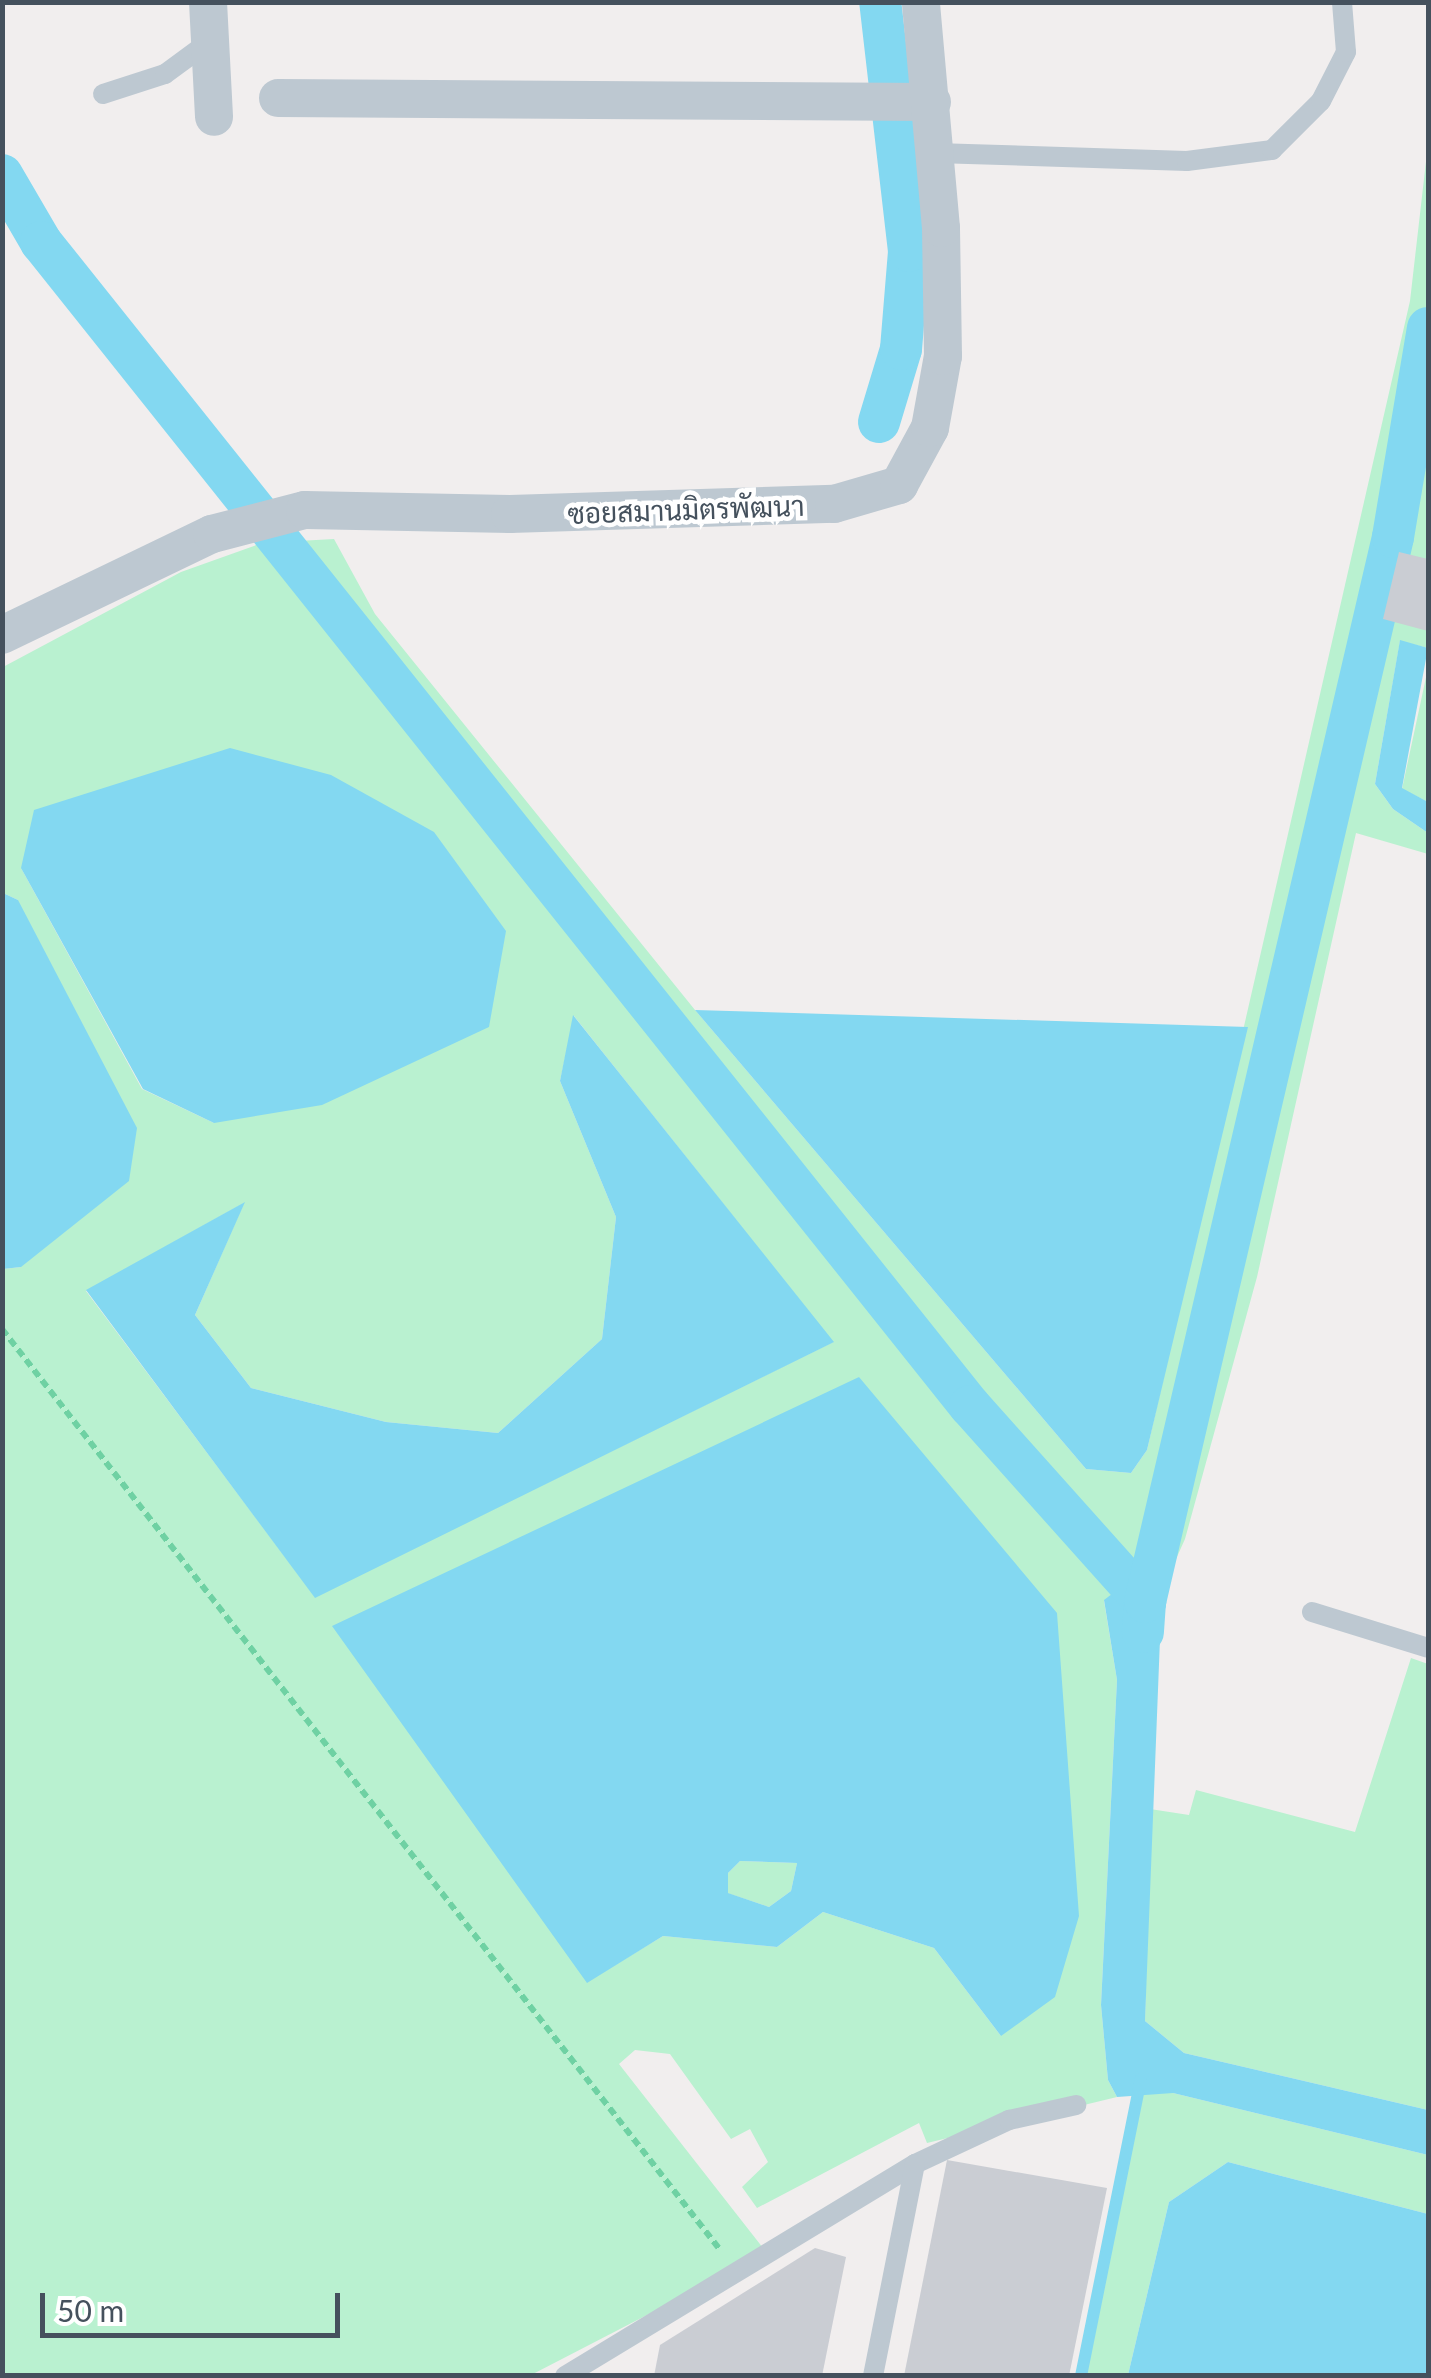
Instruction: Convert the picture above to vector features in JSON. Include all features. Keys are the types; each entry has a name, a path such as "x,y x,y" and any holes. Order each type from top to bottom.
{"street":[{"path":"208,2 214,117"},
{"name":"ซอยสมานมิตรพัฒนา","path":"2,635 212,534 264,517 305,510 510,514 834,504 899,485 930,428 943,356 936,152 921,2"},
{"path":"278,98 932,102"}],"lane":[{"path":"936,152 1187,160 1272,150 1321,101 1346,52 1342,2"},
{"path":"102,94 166,74 210,41"},
{"path":"1312,1612 1428,1648"},
{"path":"565,2376 915,2164 1009,2120 1076,2105"},
{"path":"873,2376 915,2164"}],"path":[{"path":"2,1329 737,2272"}],"green space":[{"path":"1428,144 1428,648 1400,641 1375,784 1393,809 1428,833 1428,854 1356,833 1257,1277 1185,1539 1163,1588 1136,1575 1104,1601 1117,1680 1101,2005 1108,2080 1117,2097 927,2143 919,2123 757,2208 742,2187 768,2162 750,2129 731,2139 670,2054 635,2050 619,2064 767,2253 531,2375 3,2375 3,1269 21,1267 18,900 3,893 3,667 181,572 262,543 334,539 375,614 695,1010 1086,1469 1131,1473 1147,1450 1410,301","holes":["21,868 214,1123 142,1089","574,1016 833,1342 315,1597 86,1291 244,1203 195,1315 251,1388 386,1422 498,1433 602,1339 616,1217 560,1081","859,1377 1001,2036 934,1948 823,1912 777,1947 663,1936 587,1982"]},
{"path":"1428,668 1428,802 1402,789"},
{"path":"1411,1658 1428,1664 1428,2110 1184,2053 1145,2021 1150,1809 1189,1815 1196,1790 1355,1832"},
{"path":"740,1861 797,1863 791,1891 769,1907 727,1893 728,1873"},
{"path":"1135,2093 1173,2093 1428,2155 1428,2214 1228,2162 1169,2202 1128,2375 1079,2376"}],"water":[{"path":"1400,640 1428,648 1402,788 1428,802 1428,833 1393,809 1375,784"},
{"path":"230,748 331,775 434,832 506,931 489,1027 322,1105 214,1123 143,1089 21,868 34,810"},
{"path":"3,893 18,900 137,1128 129,1181 21,1267 3,1269"},
{"path":"695,1010 1248,1027 1147,1450 1131,1473 1086,1469"},
{"path":"573,1015 834,1342 315,1598 86,1290 245,1202 195,1315 251,1388 386,1422 498,1433 602,1339 616,1217 560,1081"},
{"path":"859,1377 1057,1613 1079,1916 1055,1997 1001,2036 934,1948 823,1912 777,1947 663,1936 587,1983 332,1626","holes":["740,1861 797,1863 791,1891 769,1907 728,1893 728,1873"]},
{"path":"1137,1575 1162,1588 1145,2021 1184,2053 1428,2110 1428,2155 1173,2093 1117,2097 1108,2080 1101,2005 1117,1680 1104,1600"},
{"path":"1228,2162 1428,2214 1428,2375 1128,2375 1169,2202"}],"building":[{"path":"1399,552 1428,559 1428,631 1383,619"},
{"path":"947,2160 1107,2188 1069,2376 904,2376"},
{"path":"815,2248 846,2257 822,2376 654,2376 660,2345"}],"waterway":[{"path":"879,422 901,349 909,251 880,2"},
{"path":"2,175 41,242 970,1406 1145,1602 1143,1632"},
{"path":"1145,1602 1393,537 1428,328"},
{"path":"1081,2376 1141,2079"}]}
